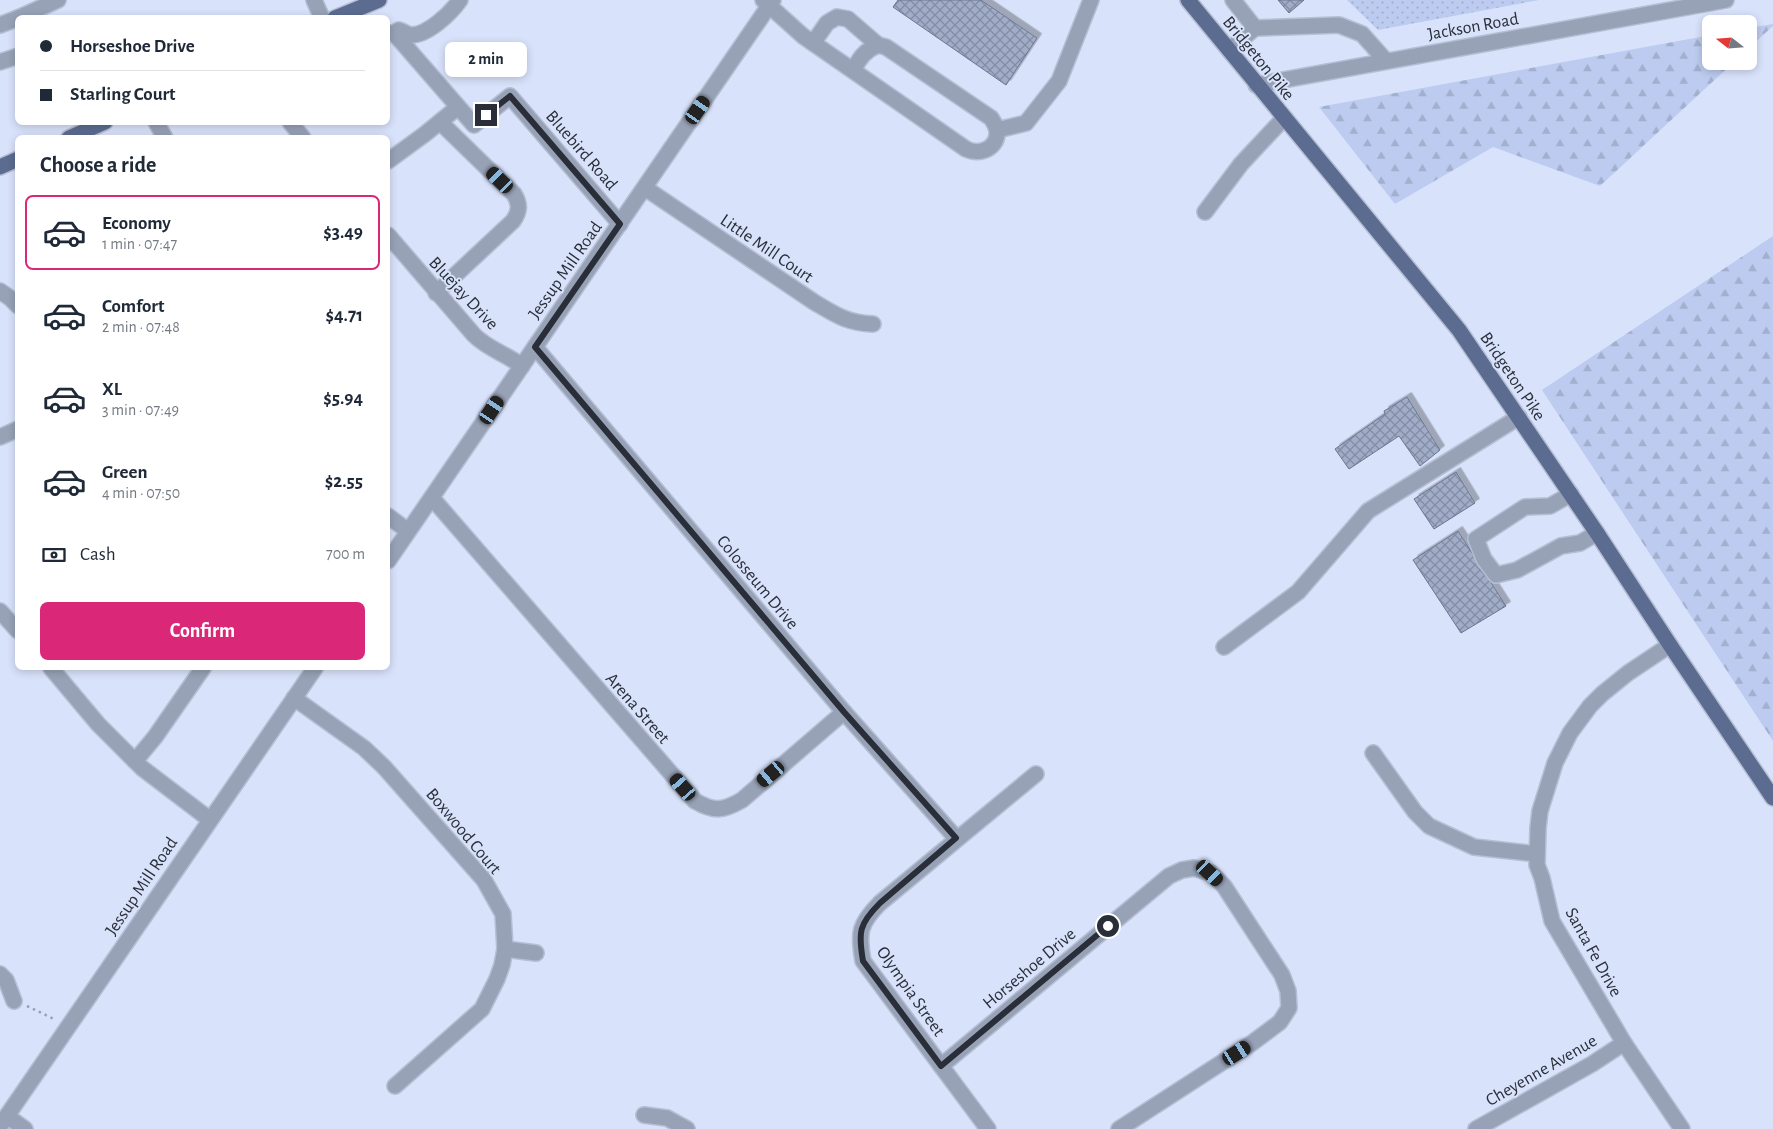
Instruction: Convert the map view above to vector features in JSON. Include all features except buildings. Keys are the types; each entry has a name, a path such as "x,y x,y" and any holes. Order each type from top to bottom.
{"main road":[{"path":"342,15 379,0"},
{"name":"Bridgeton Pike","path":"1188,0 1459,330 1571,494 1773,798"},
{"path":"76,135 98,125"},
{"path":"0,167 15,161"}],"street":[{"path":"314,0 321,15"},
{"path":"458,140 474,125 391,33 399,30 410,35 427,30 440,21 460,0"},
{"path":"997,130 1026,123 1059,81 1091,0"},
{"path":"1233,0 1255,28"},
{"name":"Jackson Road","path":"1256,85 1726,0"},
{"path":"768,2 814,43 972,152 980,153 988,149 994,140 997,130 991,118 886,47 878,45 848,19 836,17 827,23 814,43"},
{"name":"Jessup Mill Road","path":"390,558 645,188 768,2"},
{"path":"28,15 52,8"},
{"path":"0,25 15,19"},
{"path":"1228,50 1255,28 1339,25 1362,34 1386,61"},
{"path":"853,70 863,54 878,45"},
{"path":"0,62 15,57"},
{"name":"Bluebird Road","path":"474,125 510,96 620,224"},
{"path":"390,160 458,107"},
{"path":"1205,212 1241,164 1284,118"},
{"path":"436,293 513,221 518,214 519,207 518,200 514,194 440,122"},
{"path":"292,125 301,135"},
{"name":"Little Mill Court","path":"645,188 814,302 842,318 856,323 873,324"},
{"name":"Bluejay Drive","path":"390,237 436,293 480,341 522,366"},
{"path":"0,291 15,303"},
{"name":"Colosseum Drive","path":"535,347 844,712 956,838"},
{"path":"1224,647 1298,592 1368,511 1519,417"},
{"path":"0,437 15,430"},
{"path":"1571,494 1550,506 1525,507 1476,539 1484,559 1496,575 1517,570 1561,546 1580,543 1597,533"},
{"name":"Arena Street","path":"432,498 695,801 709,809 728,808 742,800 844,712"},
{"path":"390,518 408,531"},
{"path":"0,611 15,628"},
{"name":"Santa Fe Drive","path":"1670,645 1628,673 1602,694 1590,706 1570,733 1555,763 1540,811 1536,854 1537,865 1552,921 1624,1043 1682,1129"},
{"path":"53,670 98,724 135,761 160,784 209,820"},
{"path":"135,761 155,737 202,670"},
{"name":"Jessup Mill Road","path":"4,1121 314,670"},
{"name":"Boxwood Court","path":"294,698 364,748 384,767 484,880 502,914 505,949 497,979 482,1009 395,1086"},
{"path":"1373,753 1416,812 1429,826 1474,847 1536,854"},
{"name":"Olympia Street","path":"988,1129 863,961 860,931 870,913 880,903 956,838 1036,774"},
{"name":"Horseshoe Drive","path":"941,1066 1169,876 1182,870 1194,868 1210,873 1224,886 1282,976 1288,991 1289,1008 1280,1022 1252,1043 1118,1129"},
{"path":"505,949 536,953"},
{"path":"0,974 6,980 14,1001"},
{"name":"Cheyenne Avenue","path":"1476,1129 1592,1064 1624,1043"},
{"path":"644,1115 667,1118 686,1129"},
{"path":"4,1121 25,1129"}],"path":[{"path":"14,1001 44,1013 68,1026"}],"green space":[{"path":"1347,0 1539,0 1378,30"},
{"path":"1773,24 1758,40 1758,26"},
{"path":"1702,37 1702,70 1725,70 1600,186 1493,147 1395,204 1319,107"},
{"path":"1773,236 1773,741 1542,390"}],"route":[{"path":"486,115 510,96 620,224 535,347 844,712 956,838 880,903 870,913 860,931 863,961 941,1066 1108,926"}]}
